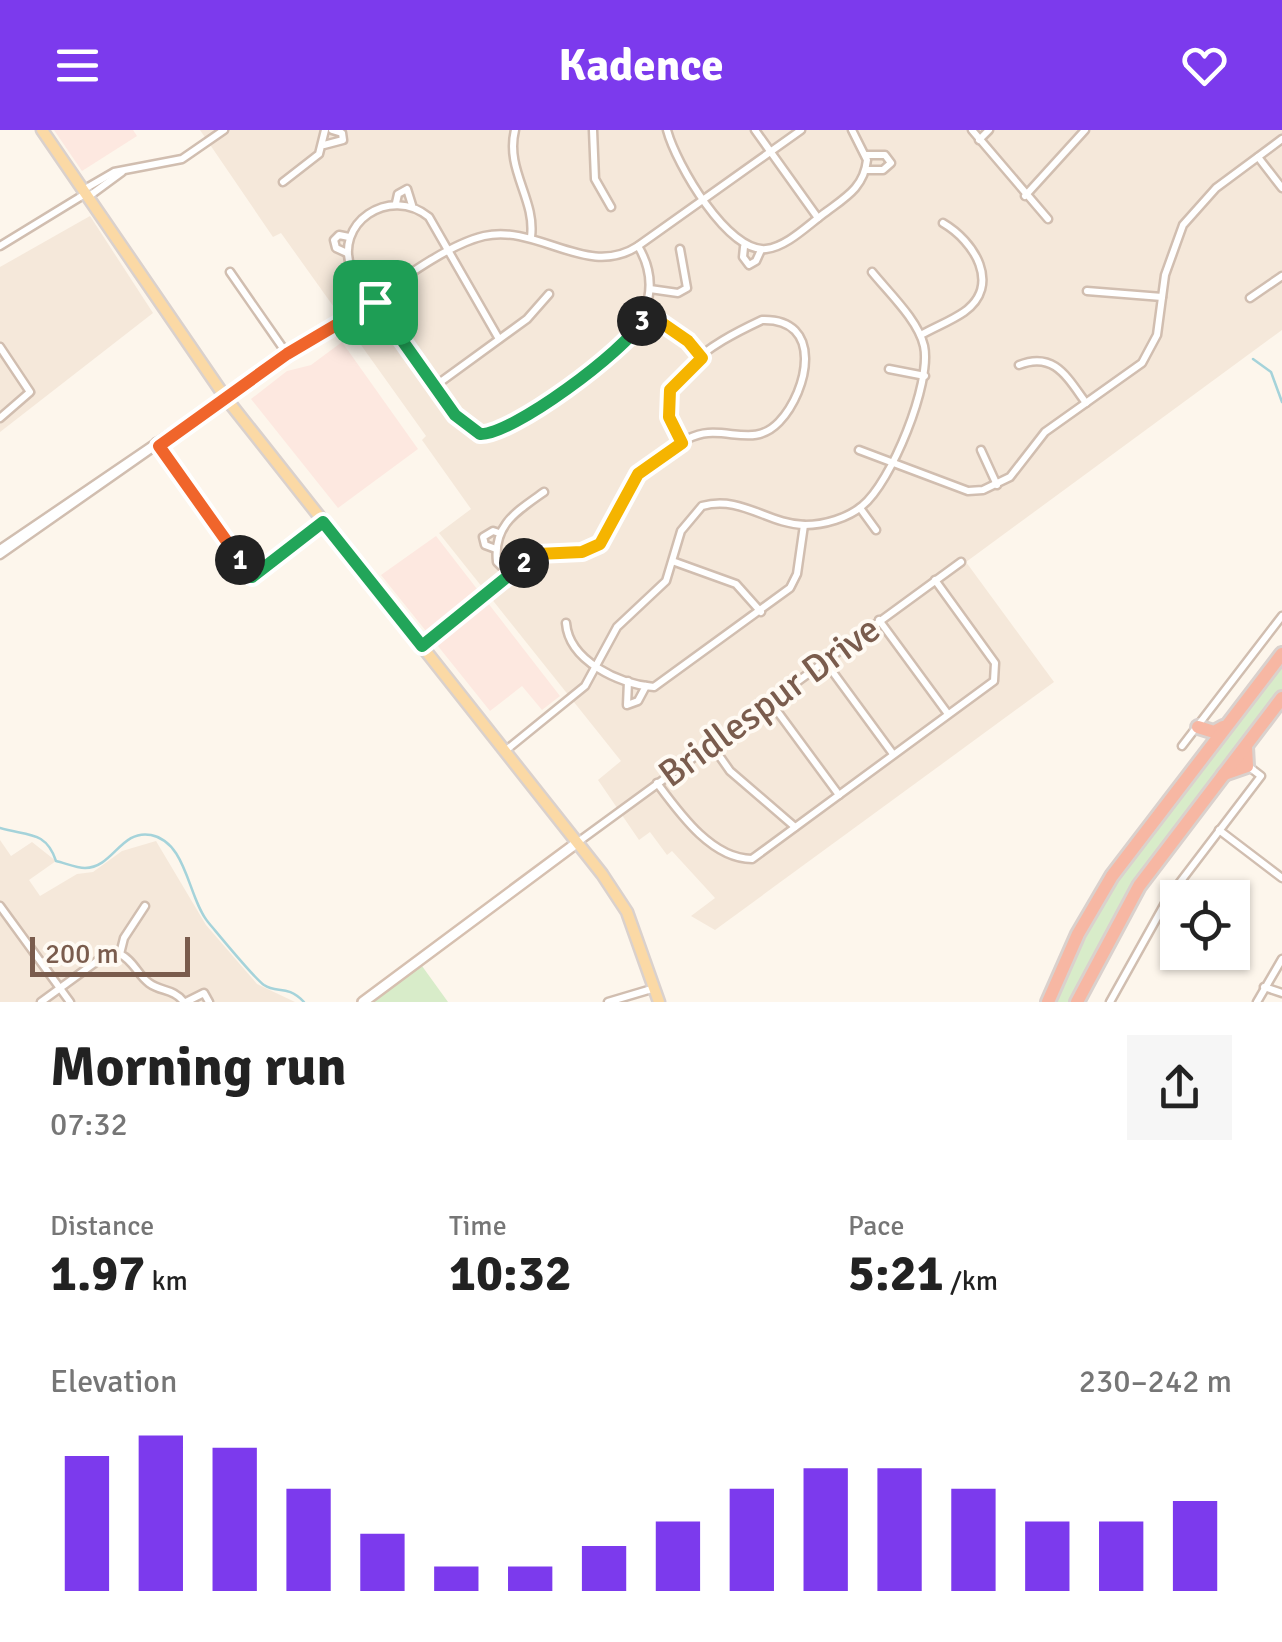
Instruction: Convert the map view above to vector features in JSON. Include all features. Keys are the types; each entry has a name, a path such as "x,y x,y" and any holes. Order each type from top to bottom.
{"highway":[{"path":"1048,1002 1105,887 1282,654"},
{"path":"1077,1002 1131,898 1282,698"},
{"path":"1198,726 1214,732 1227,725"},
{"path":"1198,726 1205,740 1203,756"},
{"path":"1222,775 1247,766 1244,756 1248,742"}],"main road":[{"path":"42,130 225,397 578,842 627,912 660,1002"}],"street":[{"path":"0,246 85,194 107,174 182,159 224,130"},
{"path":"283,182 313,161 328,130 342,133 343,140 323,146"},
{"path":"515,130 512,158 532,213 531,237"},
{"path":"593,130 594,179 610,207"},
{"path":"667,130 678,160 704,199 744,247 761,250 784,242 855,191 866,170 866,155 852,130"},
{"path":"755,130 818,218"},
{"path":"0,552 287,354 375,302 447,251 485,236 531,237 599,260 613,259 638,246 801,130"},
{"path":"972,130 1048,219"},
{"path":"979,140 989,130"},
{"path":"1025,196 1085,130"},
{"path":"860,450 968,491 997,485 1021,466 1045,432 1152,350 1172,249 1183,225 1216,188 1282,139"},
{"path":"866,155 885,156 890,163 883,170 866,170"},
{"path":"1258,156 1282,188"},
{"path":"396,203 398,194 407,189 412,205"},
{"path":"499,339 429,218 412,205 396,203 358,224 349,237 346,254 352,271 470,430 488,435 504,431 620,349 646,312 650,290 648,262 638,246"},
{"path":"921,335 964,312 973,304 983,282 979,257 959,232 944,223"},
{"path":"346,254 336,248 334,240 340,235 349,237"},
{"path":"744,247 743,257 749,265 761,250"},
{"path":"650,290 678,293 687,288 680,249"},
{"path":"230,272 287,354"},
{"path":"504,752 585,686 617,627 654,597 674,562 690,516 720,501 804,525 831,521 860,508 876,492 892,463 925,376 921,335 872,272"},
{"path":"1250,298 1282,276"},
{"path":"1086,291 1162,297"},
{"path":"434,386 527,319 549,294"},
{"path":"646,312 688,341 702,358"},
{"path":"422,646 537,554 582,552 600,544 638,474 682,443 708,433 747,438 768,432 789,409 808,358 800,334 774,320 749,326 702,358 670,390 669,417 682,443"},
{"path":"0,347 30,392 0,418"},
{"path":"1018,366 1036,358 1050,361 1086,403"},
{"path":"889,369 925,376"},
{"path":"158,444 252,577 323,522"},
{"path":"981,450 997,485"},
{"path":"509,574 498,562 499,533 510,516 544,492"},
{"path":"860,508 876,530"},
{"path":"566,623 567,638 597,667 646,686 670,680 790,588 797,574 804,525"},
{"path":"496,550 485,545 482,537 492,530 499,533"},
{"path":"674,562 736,584 761,612"},
{"name":"Bridlespur Drive","path":"578,842 961,562"},
{"path":"657,783 685,820 734,859 752,859 994,682 996,670 935,580"},
{"path":"1182,746 1282,616"},
{"path":"879,620 948,714"},
{"path":"824,660 894,754"},
{"path":"628,681 627,705 638,701 646,686"},
{"path":"769,700 839,795"},
{"path":"711,744 730,771 795,827"},
{"path":"1110,1002 1149,927 1260,776 1247,766"},
{"path":"1219,830 1282,878"},
{"path":"363,1002 578,842"},
{"path":"0,906 4,918 70,1002"},
{"path":"120,954 124,938 145,906"},
{"path":"41,1002 100,959 120,954 131,960 146,981 169,988 185,1002 204,993 210,1002"},
{"path":"1258,1002 1282,959"},
{"path":"1264,987 1282,992"},
{"path":"608,1002 656,988"}],"shaded area":[{"path":"54,130 133,130 137,136 82,171"},
{"path":"200,130 1282,130 1282,330 966,562 1054,682 715,930 691,916 715,898 672,851 667,855 650,832 639,840 598,780 621,761 439,533 471,509 422,440 426,436 281,233 273,237"},
{"path":"90,216 153,313 0,432 0,267"},
{"path":"342,342 418,449 338,508 251,399 287,371 311,365"},
{"path":"436,536 560,696 542,710 522,686 490,711 381,575"},
{"path":"0,840 11,856 32,842 56,861 29,880 40,896 77,874 93,872 122,851 156,841 206,925 257,984 295,1002 0,1002"}],"green space":[{"path":"1282,660 1282,692 1137,883 1073,1002 1054,1002 1111,887"},
{"path":"422,966 448,1002 371,1002"}],"waterway":[{"path":"1253,359 1271,372 1282,402"},
{"path":"0,828 41,839 56,861 82,868 103,862 132,838 151,835 163,840 180,859 201,912 244,965 264,985 292,993 304,1002"}],"route":[{"path":"375,302 462,424 480,434 504,431 620,349 646,312 688,341 702,358 676,379 670,390 669,417 682,443 658,456 628,486 600,544 582,552 551,550 537,554 422,646 323,522 252,577 159,446 287,354 375,302"}]}
